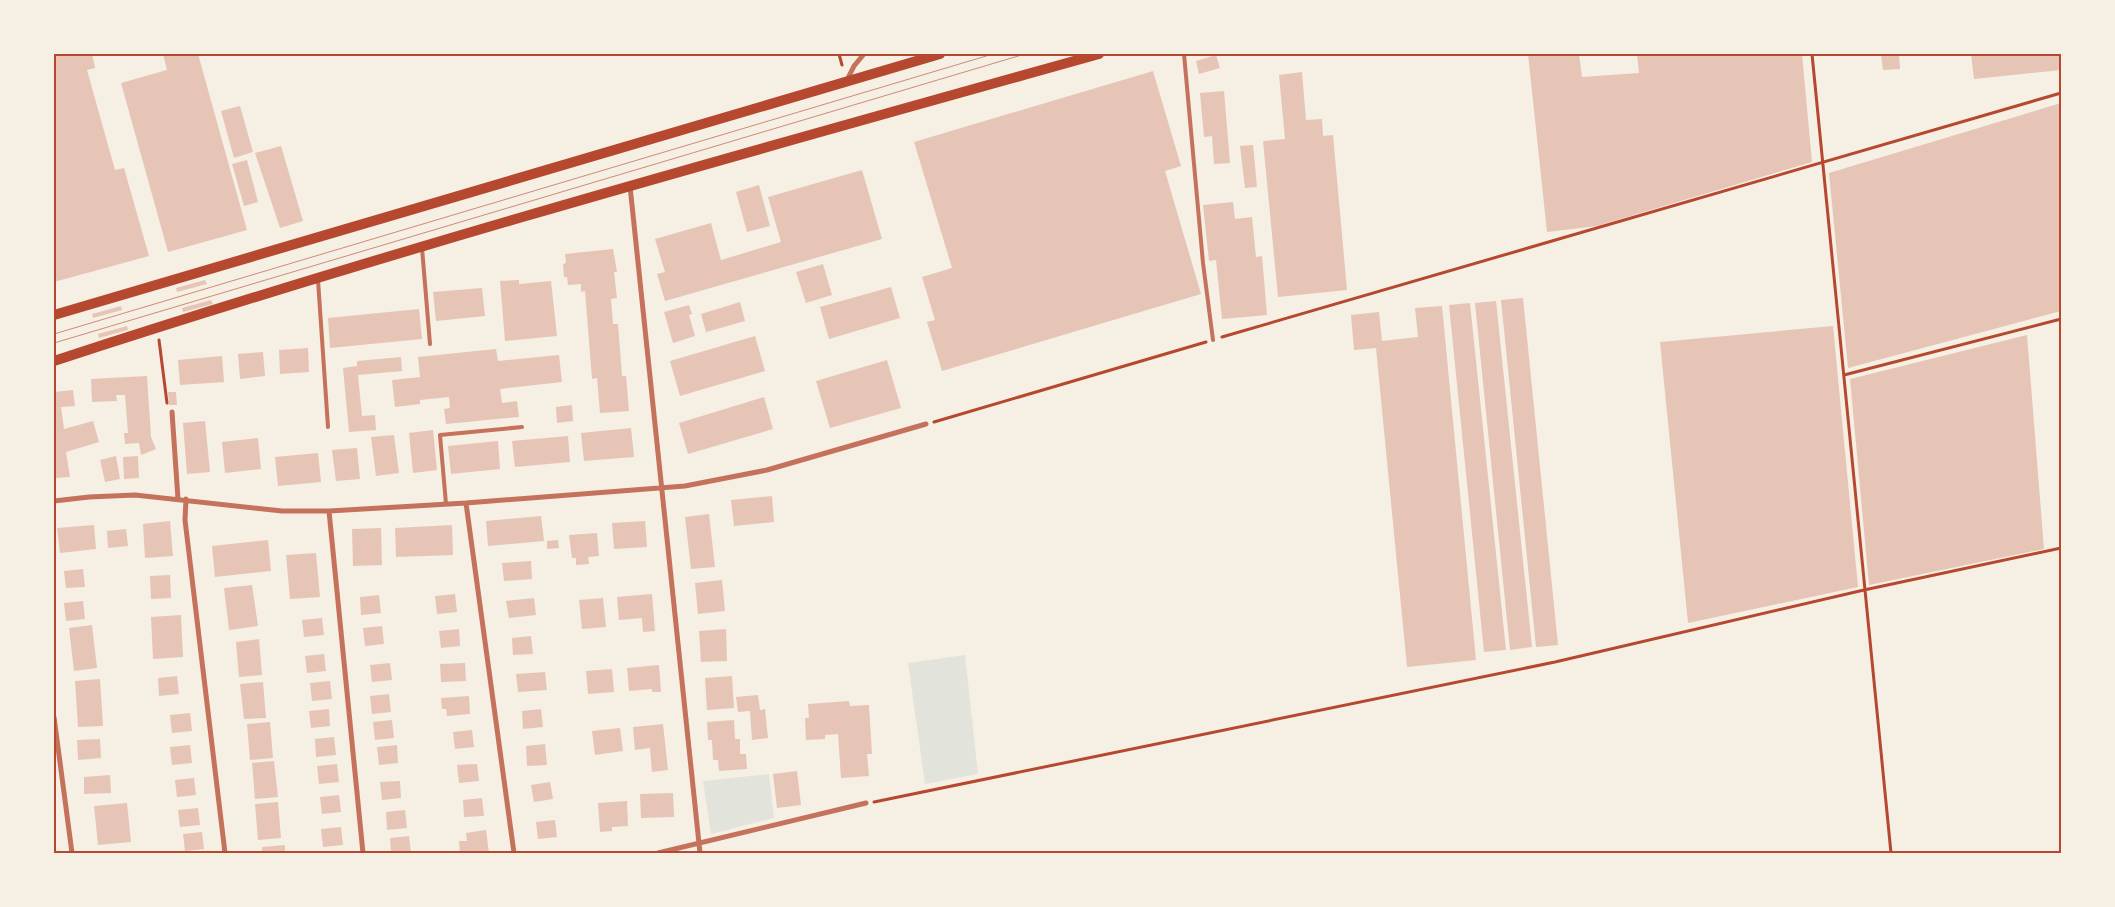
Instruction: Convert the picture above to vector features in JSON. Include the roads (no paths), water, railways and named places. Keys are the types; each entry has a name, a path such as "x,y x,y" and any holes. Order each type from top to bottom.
{"main road":[{"path":"54,315 940,54"},
{"path":"54,361 422,246 1099,54"}],"street":[{"path":"847,81 854,66 864,54"},
{"path":"630,186 700,853"},
{"path":"172,412 178,498"},
{"path":"54,501 135,495 178,498 282,512 329,511 466,503 685,486 767,470 926,424"},
{"path":"186,499 185,520 225,853"},
{"path":"466,503 514,853"},
{"path":"329,511 363,853"},
{"path":"54,717 72,853"},
{"path":"658,853 866,803"}],"lane":[{"path":"1184,54 1203,263 1213,340"},
{"path":"422,246 430,344"},
{"path":"318,278 328,427"},
{"path":"446,504 440,436 522,427"}],"tram line":[{"path":"54,334 993,54"},
{"path":"54,343 1025,54"}]}
